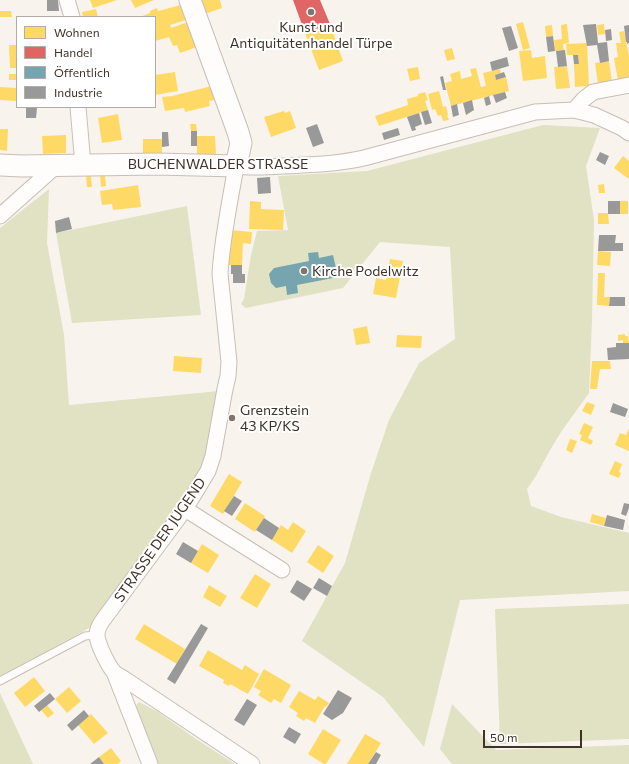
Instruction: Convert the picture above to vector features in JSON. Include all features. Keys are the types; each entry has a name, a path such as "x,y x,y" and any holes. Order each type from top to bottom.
{"street":[{"path":"67,0 72,16"},
{"path":"190,0 238,132 241,143 236,166"},
{"path":"574,110 593,92 629,84"},
{"path":"78,108 83,165"},
{"name":"BUCHENWALDER STRASSE","path":"0,165 56,166 156,164 249,167 299,166 345,162 535,112 574,110 594,115 622,128 629,133"},
{"path":"0,216 56,166"},
{"name":"STRASSE DER JUGEND","path":"97,635 99,626 103,620 185,509 208,471 211,461 228,376 229,362 220,263 236,166"},
{"path":"185,509 282,570"},
{"path":"97,635 107,662 114,672 150,764"},
{"path":"114,672 252,764"}],"lane":[{"path":"0,681 85,636 97,635"}],"green space":[{"path":"543,125 600,128 586,166 594,220 589,393 561,432 527,489 531,506 561,517 629,533 629,591 460,600 424,747 383,697 302,641 345,563 371,473 389,420 419,363 455,339 450,247 380,242 343,288 246,308 241,304 244,299 251,255 257,231 288,230 278,176 367,171"},
{"path":"49,189 47,243 64,335 69,405 220,391 201,472 96,624 0,678 0,228"},
{"path":"187,206 201,315 72,323 56,233"},
{"path":"629,604 629,739 500,744 495,609"},
{"path":"0,693 33,764 0,764"},
{"path":"139,702 158,712 235,764 157,764 135,707"},
{"path":"452,704 496,750 629,745 629,764 452,764 440,749"}],"building: Wohnen":[{"path":"90,0 117,0 93,8"},
{"path":"131,0 154,0 135,8"},
{"path":"201,0 220,0 222,8 205,14"},
{"path":"181,5 186,20 170,25 171,28 188,22 197,47 180,53 177,45 173,46 169,37 156,41 156,16 142,16 157,8 158,11"},
{"path":"96,9 98,16 83,16 82,12"},
{"path":"0,11 11,11 12,17 0,17"},
{"path":"523,22 530,48 523,50 516,24"},
{"path":"330,24 343,61 319,70 305,33"},
{"path":"567,24 569,43 563,44 564,50 555,51 554,40 562,39 561,25"},
{"path":"604,24 605,34 598,35 597,25"},
{"path":"552,25 553,36 546,37 545,26"},
{"path":"624,31 629,56 629,80 618,81 614,58 618,57 616,43 621,43 619,32"},
{"path":"587,43 589,86 575,87 574,64 579,64 578,55 567,55 566,44"},
{"path":"9,45 16,45 16,68 10,68"},
{"path":"452,48 455,59 447,61 444,50"},
{"path":"531,50 532,58 545,56 547,78 523,81 519,51"},
{"path":"609,61 612,82 598,84 595,63"},
{"path":"567,66 570,88 556,89 554,67"},
{"path":"418,67 420,79 410,81 407,69"},
{"path":"476,68 481,87 486,86 483,73 500,69 501,73 495,75 496,80 506,77 509,91 451,106 445,83 452,81 450,74 460,71 461,79 472,76 470,69"},
{"path":"175,72 178,91 156,95 156,75"},
{"path":"9,74 16,74 16,80 9,80"},
{"path":"212,86 216,100 209,101 210,106 185,112 184,108 165,111 162,97"},
{"path":"0,87 16,88 16,101 0,100"},
{"path":"439,91 443,107 446,106 449,120 443,121 441,115 438,116 435,109 432,110 428,94"},
{"path":"425,92 428,100 425,101 428,110 379,126 375,116 408,105 407,99"},
{"path":"284,111 285,113 290,111 296,128 271,137 264,117"},
{"path":"118,114 122,140 102,143 98,118"},
{"path":"190,124 196,124 197,131 191,131"},
{"path":"0,129 8,129 7,151 0,150"},
{"path":"66,135 66,153 43,154 42,136"},
{"path":"197,136 215,136 216,154 197,154"},
{"path":"143,139 162,139 162,155 143,156"},
{"path":"623,156 629,161 629,179 614,168"},
{"path":"100,175 105,175 106,186 101,187"},
{"path":"86,176 91,176 92,187 87,187"},
{"path":"604,184 605,193 599,193 598,185"},
{"path":"138,185 141,207 113,210 112,204 102,205 100,191"},
{"path":"250,201 261,202 261,209 284,210 283,230 249,229"},
{"path":"620,201 628,201 628,214 620,214"},
{"path":"598,213 608,213 609,224 598,224"},
{"path":"230,230 252,232 251,244 243,243 242,265 227,265"},
{"path":"598,251 611,252 610,266 597,265"},
{"path":"390,259 403,261 396,298 373,294 376,278 386,280"},
{"path":"598,273 605,273 604,297 610,297 609,306 597,305"},
{"path":"367,326 370,343 356,345 353,329"},
{"path":"625,334 625,336 628,336 629,343 623,343 623,340 618,341 618,335"},
{"path":"397,335 422,336 421,348 396,347"},
{"path":"174,356 202,358 201,373 173,371"},
{"path":"592,361 610,361 611,369 600,369 597,389 590,389"},
{"path":"587,402 595,405 591,415 582,411"},
{"path":"584,423 593,427 588,438 593,441 591,445 580,440 582,435 579,434"},
{"path":"629,428 629,451 615,445 620,433 626,435"},
{"path":"570,439 577,441 572,453 566,450"},
{"path":"615,461 622,464 619,472 621,473 619,478 609,474"},
{"path":"229,474 242,482 223,514 210,506"},
{"path":"245,503 265,516 255,532 235,519"},
{"path":"592,514 606,518 604,526 590,522"},
{"path":"293,522 306,531 292,553 272,540 281,525 288,530"},
{"path":"202,544 219,555 208,573 191,563"},
{"path":"318,545 334,556 323,573 307,562"},
{"path":"255,574 271,584 257,608 240,598"},
{"path":"209,585 227,596 220,607 203,597"},
{"path":"144,624 185,649 177,664 135,639"},
{"path":"208,650 242,670 245,665 259,674 248,694 230,684 229,686 223,683 224,680 199,666"},
{"path":"264,669 291,685 281,703 274,699 271,703 258,695 261,691 254,687"},
{"path":"34,677 45,691 25,707 14,693"},
{"path":"69,687 81,701 67,713 55,699"},
{"path":"299,691 315,700 318,696 329,703 326,707 325,706 315,723 306,718 304,721 296,716 298,713 289,707"},
{"path":"47,705 54,713 48,718 41,710"},
{"path":"91,714 108,733 94,744 78,725"},
{"path":"323,729 341,740 326,764 308,754"},
{"path":"365,734 381,743 368,764 347,764"},
{"path":"111,748 121,761 118,764 104,764 99,757"}],"building: Handel":[{"name":"Kunst und Antiquitätenhandel Türpe","path":"293,0 320,0 330,24 305,33"}],"building: Öffentlich":[{"name":"Kirche Podelwitz","path":"318,252 319,258 333,255 338,277 297,285 298,293 287,295 286,286 276,288 271,283 269,274 274,268 309,261 308,253"}],"building: Industrie":[{"path":"47,0 58,0 59,11 47,11"},
{"path":"596,24 598,43 607,42 609,61 600,63 597,45 587,46 583,25"},
{"path":"629,25 629,43 627,44 624,26"},
{"path":"511,26 518,48 509,51 502,28"},
{"path":"611,29 612,40 606,41 605,30"},
{"path":"553,36 555,51 548,52 546,37"},
{"path":"565,50 567,66 558,67 556,51"},
{"path":"573,55 578,55 579,64 574,64"},
{"path":"507,57 509,66 492,71 490,62"},
{"path":"504,72 506,77 496,80 495,75"},
{"path":"443,76 446,90 443,90 440,77"},
{"path":"505,92 507,98 496,103 493,95"},
{"path":"489,96 491,104 486,106 484,98"},
{"path":"472,100 474,110 466,115 463,103"},
{"path":"457,104 459,115 453,117 451,106"},
{"path":"26,108 37,108 36,118 26,118"},
{"path":"428,110 432,123 425,125 421,112"},
{"path":"419,113 422,124 415,127 416,130 412,131 407,117"},
{"path":"317,124 324,143 313,147 306,128"},
{"path":"398,128 400,135 384,140 382,133"},
{"path":"191,131 197,131 197,146 191,146"},
{"path":"162,132 168,132 169,146 162,147"},
{"path":"600,152 609,156 605,165 596,160"},
{"path":"270,177 271,193 258,194 257,178"},
{"path":"608,201 620,201 620,214 608,214"},
{"path":"69,217 72,229 56,233 55,221"},
{"path":"599,235 616,235 615,243 623,243 623,251 598,251"},
{"path":"231,265 242,265 242,274 245,274 245,283 233,283"},
{"path":"610,297 625,297 625,306 609,306"},
{"path":"616,343 629,343 629,359 608,360 607,348 616,347"},
{"path":"613,403 628,409 625,417 610,412"},
{"path":"234,496 242,501 232,516 224,511"},
{"path":"624,503 629,504 626,516 621,514"},
{"path":"607,515 625,520 623,530 604,526"},
{"path":"264,518 279,528 272,540 256,530"},
{"path":"183,542 198,551 191,563 176,554"},
{"path":"319,578 332,586 327,596 313,588"},
{"path":"297,580 312,589 304,601 290,592"},
{"path":"201,624 208,628 175,684 167,679"},
{"path":"338,690 352,698 343,713 332,720 323,714"},
{"path":"50,693 55,699 39,712 34,706"},
{"path":"247,699 257,705 244,726 234,720"},
{"path":"84,710 89,716 72,731 67,725"},
{"path":"289,727 301,734 295,744 283,737"},
{"path":"376,752 381,755 376,764 368,764"},
{"path":"99,757 104,764 90,764"}],"place":[{"name":"Kunst und Antiquitätenhandel Türpe","path":"311,12"},
{"name":"Kirche Podelwitz","path":"304,271"},
{"name":"Grenzstein 43 KP/KS","path":"232,418"}]}
